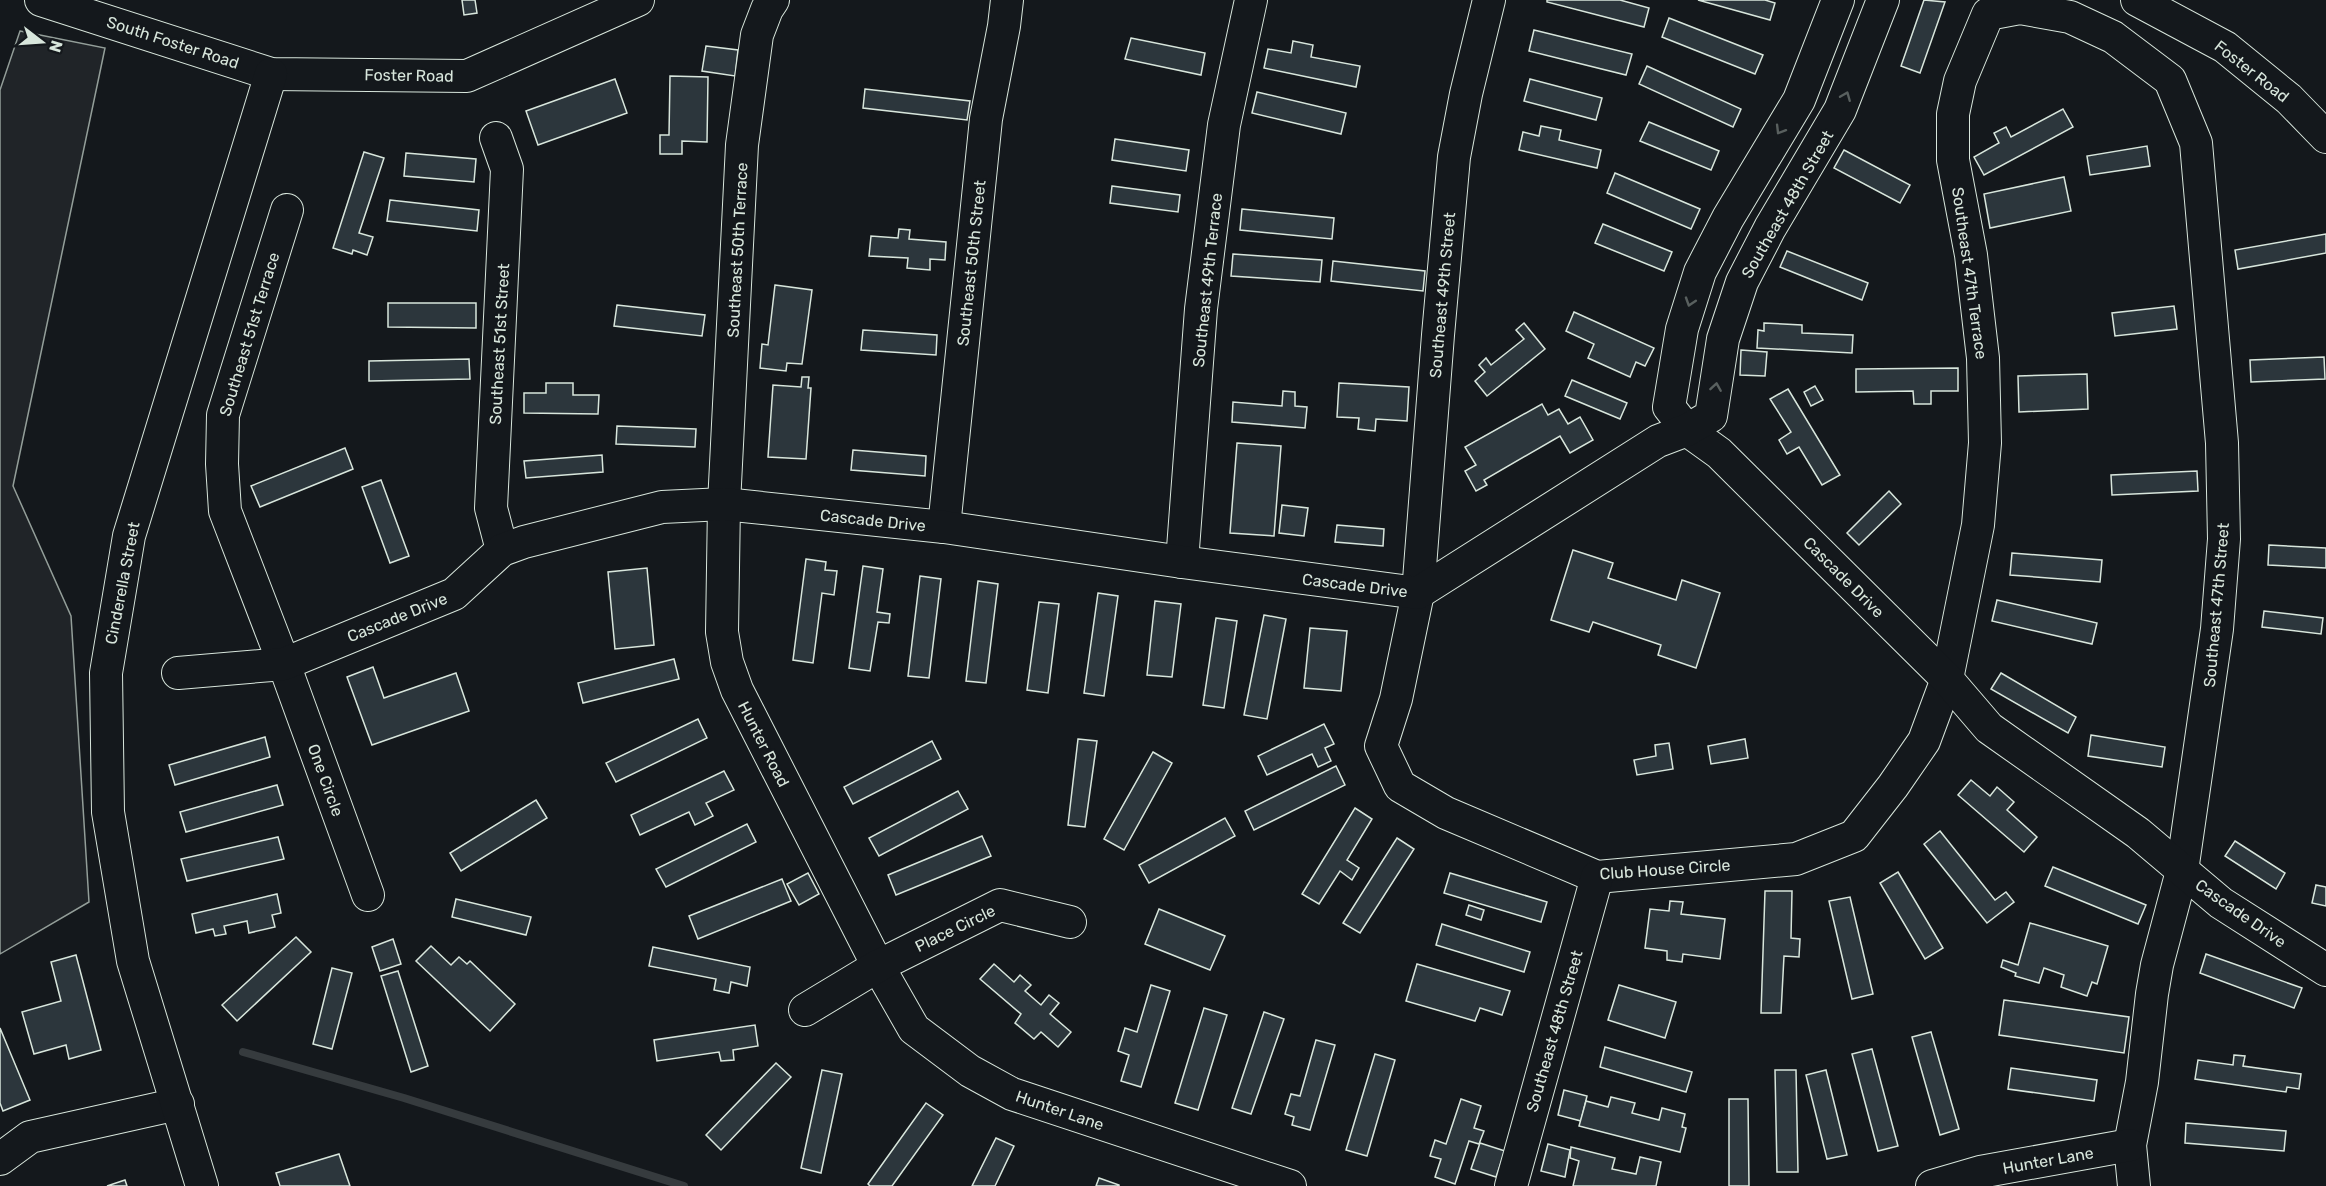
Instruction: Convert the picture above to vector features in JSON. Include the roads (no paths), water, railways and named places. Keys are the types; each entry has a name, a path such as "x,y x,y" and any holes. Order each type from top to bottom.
{"street":[{"name":"South Foster Road","path":"41,0 271,74"},
{"name":"Foster Road","path":"271,74 467,76 638,0"},
{"name":"Southeast 50th Terrace","path":"724,504 742,145 757,35 766,9 773,0"},
{"name":"Southeast 50th Street","path":"944,527 986,119 1007,0"},
{"name":"Southeast 49th Terrace","path":"1182,562 1201,309 1224,124 1251,0"},
{"name":"Southeast 49th Street","path":"1418,593 1454,156 1466,94 1489,0"},
{"path":"1687,430 1669,406 1682,329 1700,272 1728,218 1798,100 1838,0"},
{"name":"Southeast 48th Street","path":"1687,430 1711,416 1724,339 1742,282 1770,228 1840,110 1883,0"},
{"name":"Foster Road","path":"2137,0 2225,47 2289,99 2326,137"},
{"name":"Southeast 47th Street","path":"1988,14 2020,8 2050,13 2070,17 2113,37 2170,80 2196,143 2222,443 2224,539 2217,629 2182,871 2157,965 2142,1083 2130,1145 2134,1186"},
{"name":"Southeast 47th Terrace","path":"1947,679 1978,525 1985,443 1983,358 1971,255 1953,160 1953,114 1960,81 1988,14"},
{"name":"Cinderella Street","path":"202,1186 133,961 108,812 106,673 129,536 271,74"},
{"name":"Southeast 51st Street","path":"495,138 507,169 491,508 502,550"},
{"name":"Southeast 51st Terrace","path":"284,664 225,511 222,464 223,415 287,210"},
{"name":"Cascade Drive","path":"178,673 284,664 454,594 502,550 524,542 662,507 724,504 944,527 1182,562 1418,593 1658,441 1687,430 1719,453 1947,679 1989,728 2138,833 2221,903 2326,970"},
{"name":"Hunter Road","path":"724,504 722,632 727,662 737,690 878,966"},
{"name":"Club House Circle","path":"1418,593 1396,699 1381,746 1400,786 1446,813 1597,876 1796,859 1854,836 1924,741 1947,679"},
{"name":"One Circle","path":"284,664 368,895"},
{"name":"Southeast 48th Street","path":"1511,1186 1597,876"},
{"name":"Place Circle","path":"805,1010 878,966 1000,905 1070,922"},
{"name":"Hunter Lane","path":"878,966 914,1029 970,1071 1012,1094 1290,1186"},
{"path":"0,1159 30,1137 178,1104"},
{"name":"Hunter Lane","path":"1932,1186 1980,1172 2130,1145"}],"waterway":[{"path":"243,1052 404,1098 684,1186"}]}
